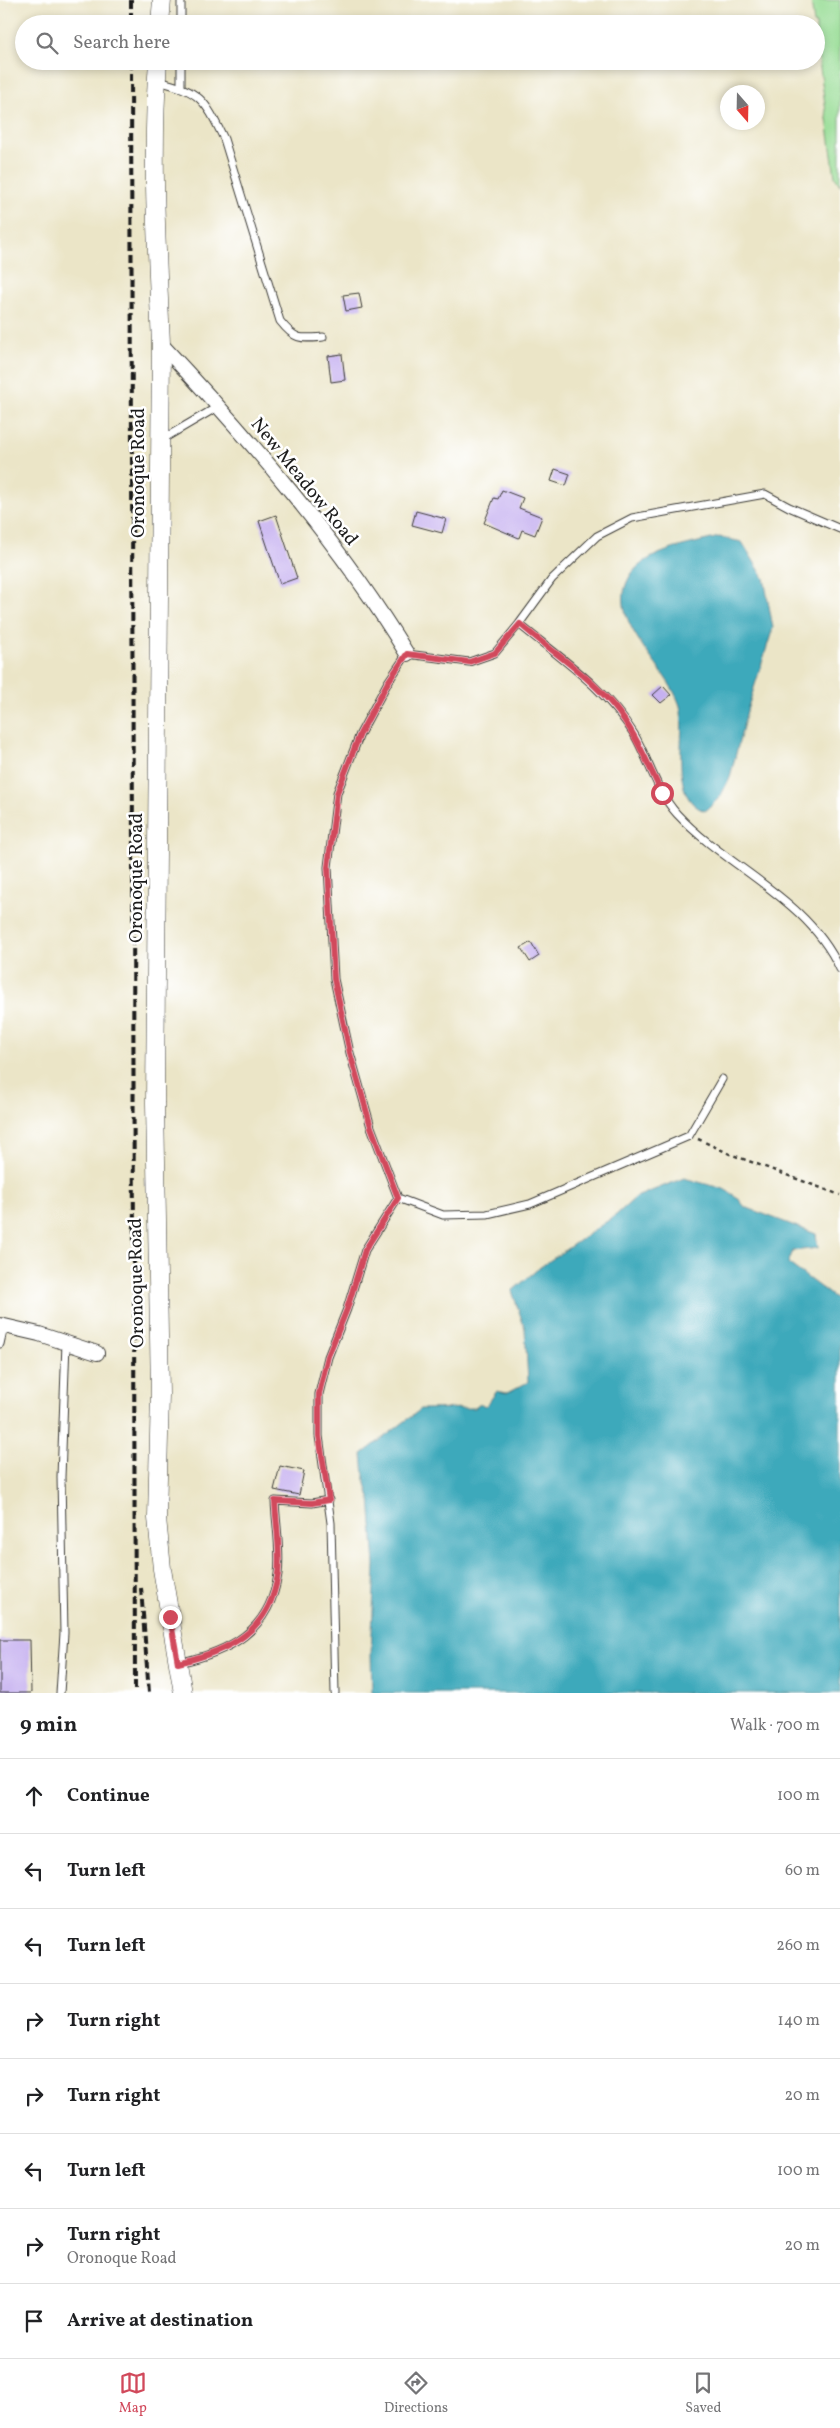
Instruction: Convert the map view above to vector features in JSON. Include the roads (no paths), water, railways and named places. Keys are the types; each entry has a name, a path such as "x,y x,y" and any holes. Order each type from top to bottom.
{"street":[{"path":"161,15 162,0"},
{"name":"Oronoque Road","path":"157,70 157,252 161,344 155,1103 160,1394 158,1518 162,1569 183,1693"},
{"name":"New Meadow Road","path":"161,344 220,406 304,509 369,594 407,654"},
{"path":"2,1325 66,1342 97,1353"}],"lane":[{"path":"181,0 181,15"},
{"path":"181,70 181,88"},
{"path":"156,81 198,95 211,112 224,139 280,321 290,334 302,339 323,337"},
{"path":"160,440 220,406"},
{"path":"722,1079 689,1136 530,1204 496,1212 443,1215 398,1198 371,1127 350,1053 334,979 328,867 337,793 360,734 388,682 407,654 469,662 495,653 520,624 552,578 598,536 632,518 766,494 840,529"},
{"path":"520,624 590,681 613,706 634,734 662,793 676,812 703,839 786,901 821,937 840,969"},
{"path":"335,1693 329,1500 319,1436 319,1394 328,1356 347,1309 365,1250 398,1198"},
{"path":"0,1344 2,1325"},
{"path":"60,1693 64,1633 61,1477 66,1342"},
{"path":"178,1663 220,1652 242,1639 260,1621 271,1601 278,1573 275,1501 312,1503 329,1500"}],"water":[{"path":"719,537 742,542 764,578 773,628 748,707 730,777 720,797 705,811 693,804 686,793 682,780 682,718 680,706 674,691 633,630 626,614 624,598 627,582 633,571 642,563 667,551"},
{"path":"684,1178 724,1189 737,1197 745,1207 816,1234 818,1248 793,1251 788,1263 840,1302 840,1693 372,1693 371,1654 375,1565 370,1498 364,1476 362,1454 421,1409 475,1408 480,1404 486,1406 497,1391 507,1393 528,1382 525,1329 512,1291 539,1268 616,1215 636,1197"}],"railway":[{"path":"131,0 131,15"},
{"path":"131,70 135,1693"},
{"path":"141,1588 149,1693"}]}
